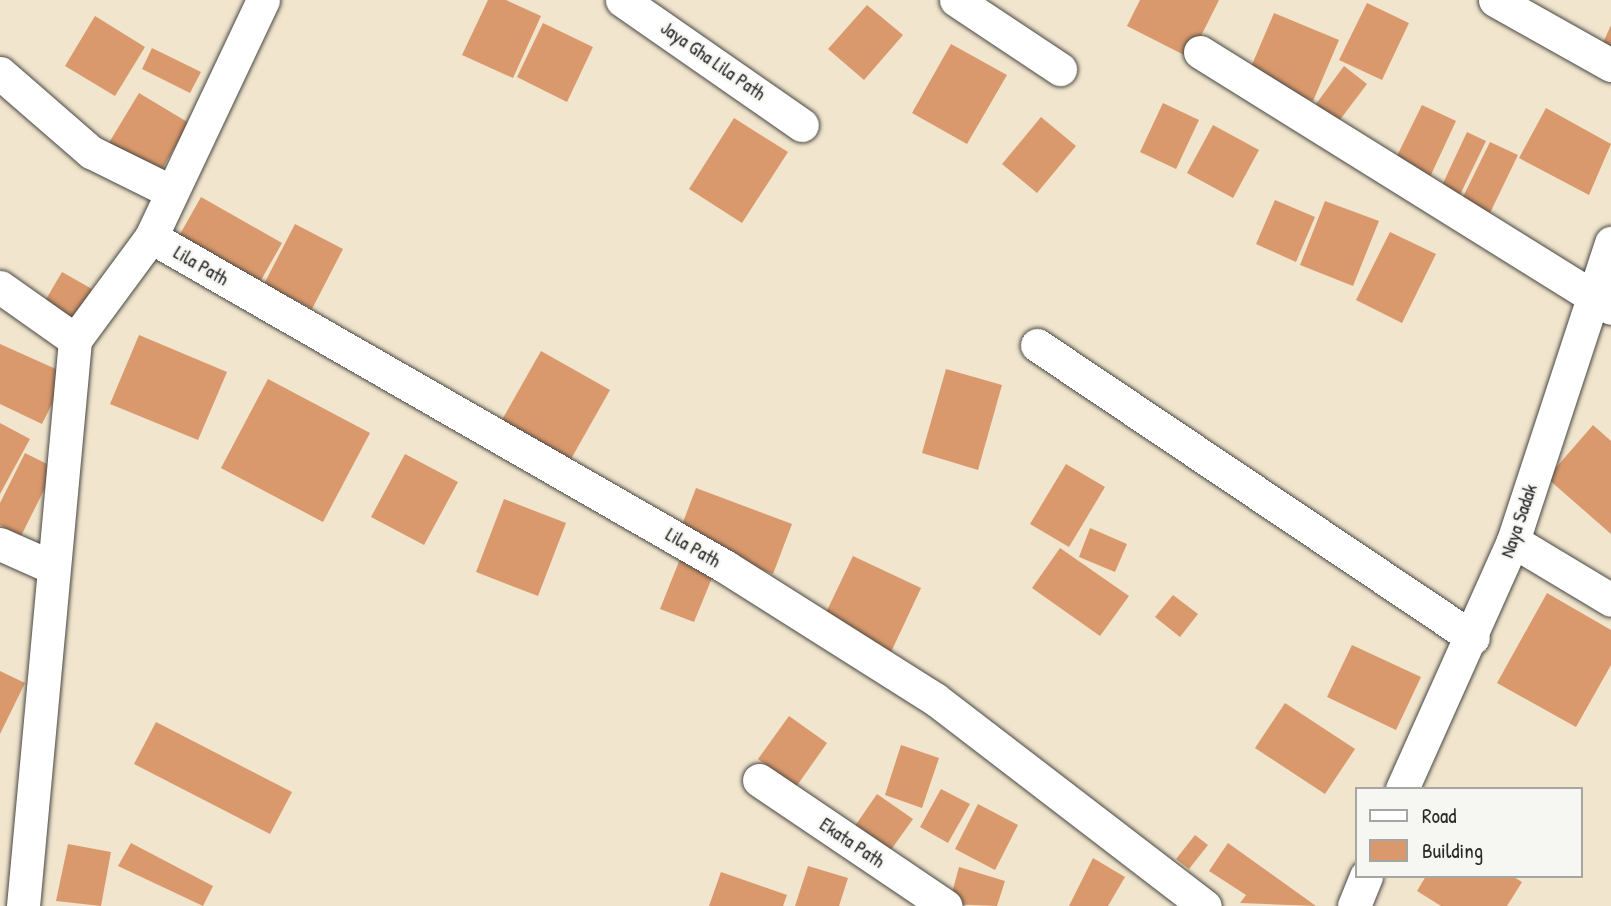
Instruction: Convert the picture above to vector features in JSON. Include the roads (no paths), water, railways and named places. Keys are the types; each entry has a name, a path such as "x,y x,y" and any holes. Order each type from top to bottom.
{"street":[{"name":"Jaya Gha Lila Path","path":"622,0 802,125"},
{"path":"956,0 1060,69"},
{"path":"1495,0 1611,65"},
{"path":"15,899 75,340 151,237 260,1"},
{"path":"1200,52 1602,303"},
{"path":"0,73 91,152 172,192"},
{"name":"Lila Path","path":"151,237 726,567 923,692 1205,906"},
{"name":"Naya Sadak","path":"1403,787 1473,638 1513,541 1602,303 1611,243"},
{"path":"0,287 75,340"},
{"path":"1037,345 1473,638"},
{"path":"1513,541 1611,600"},
{"path":"0,544 52,567"},
{"name":"Ekata Path","path":"759,780 946,906"},
{"path":"1354,906 1365,878"}]}
